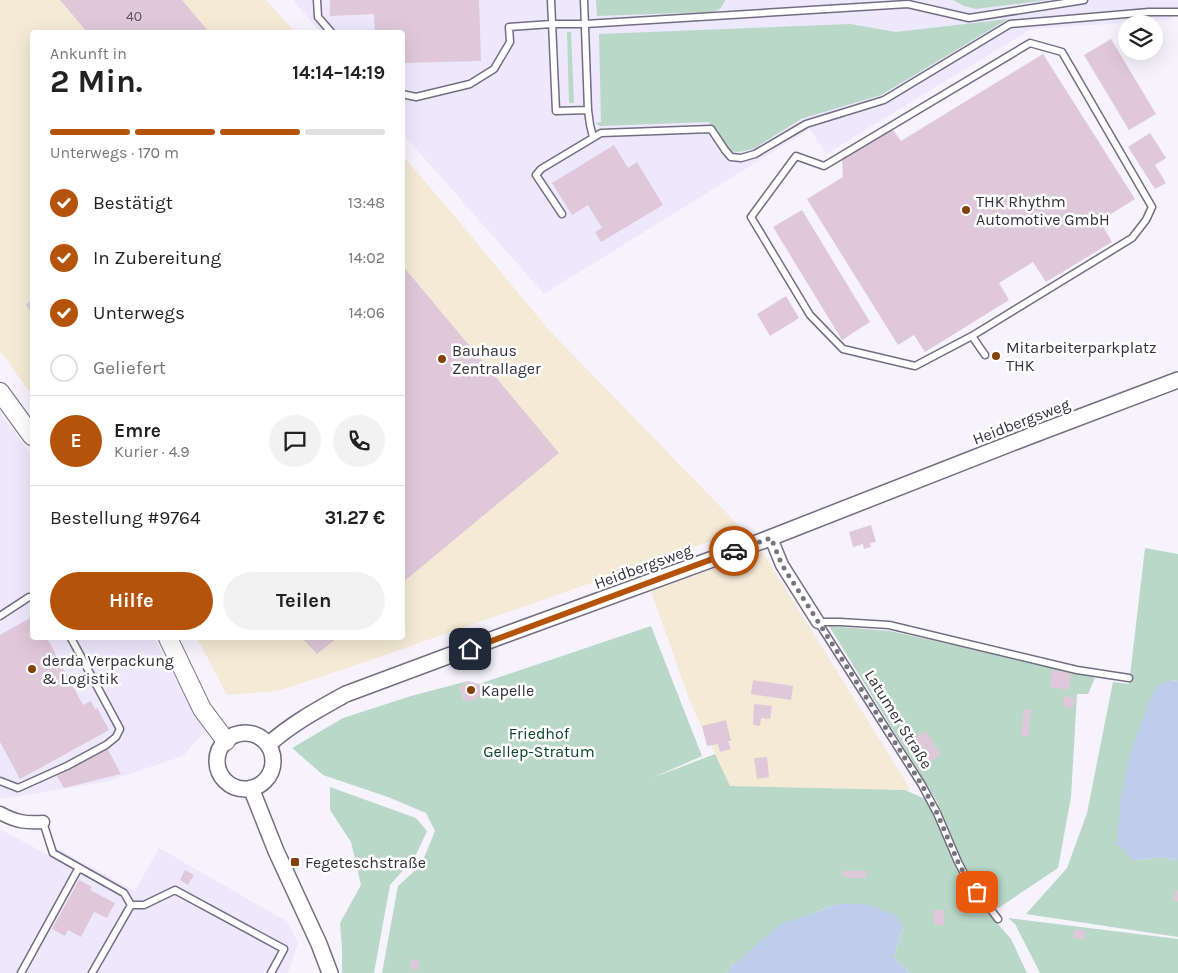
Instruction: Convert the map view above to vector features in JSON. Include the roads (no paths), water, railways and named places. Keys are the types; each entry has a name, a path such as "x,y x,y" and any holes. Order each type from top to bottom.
{"main road":[{"path":"0,392 30,433"},
{"path":"169,640 202,709 226,741"}],"street":[{"name":"Heidbergsweg","path":"268,745 278,736 322,707 346,694 771,538 1178,380"},
{"name":"Latumer Straße","path":"771,538 782,565 818,622"},
{"path":"240,733 256,735 268,745 272,753 273,762 267,779 260,785 242,789 234,787 226,782 220,774 217,766 217,757 220,748 232,736 240,733"},
{"path":"252,788 276,851 319,944 330,973"},
{"path":"0,813 12,819 28,823 43,822"}],"lane":[{"path":"317,0 318,17 329,30"},
{"path":"552,0 556,111 588,110"},
{"path":"584,0 588,110 593,137"},
{"path":"405,95 416,97 470,84 494,69 510,42 509,27 585,24 889,3 908,4 969,18 1084,0"},
{"path":"562,214 536,175 541,168 601,133 711,129 731,157 741,158 755,154 806,124 884,100 1010,24 1149,12 1178,12"},
{"path":"1030,43 1062,52 1152,207 1146,220 1132,238 972,336 915,366 843,349 810,316 751,217 796,156 824,166 1030,43"},
{"path":"972,336 984,355"},
{"path":"0,616 30,597"},
{"path":"818,622 889,625 1077,670 1129,678"},
{"name":"Latumer Straße","path":"818,622 922,785 966,877 998,918"},
{"path":"0,781 18,788 67,766 116,737 120,729 72,640"},
{"path":"43,822 53,853 124,893 131,905"},
{"path":"21,973 80,869"},
{"path":"131,905 144,905 175,890 284,949 272,973"},
{"path":"92,973 131,905"}],"water":[{"path":"1171,680 1178,681 1178,860 1159,857 1135,861 1117,844 1120,801 1130,753 1150,699 1158,685"},
{"path":"837,904 868,904 897,916 903,927 894,957 910,973 726,973 780,924"}],"place":[{"name":"THK Rhythm Automotive GmbH","path":"966,210"},
{"name":"Mitarbeiterparkplatz THK","path":"996,356"},
{"name":"Bauhaus Zentrallager","path":"442,359"},
{"name":"derda Verpackung & Logistik","path":"32,669"},
{"name":"Kapelle","path":"471,690"},
{"name":"Fegeteschstraße","path":"295,862"}],"park label":[{"name":"Friedhof Gellep-Stratum","path":"539,742"}]}
